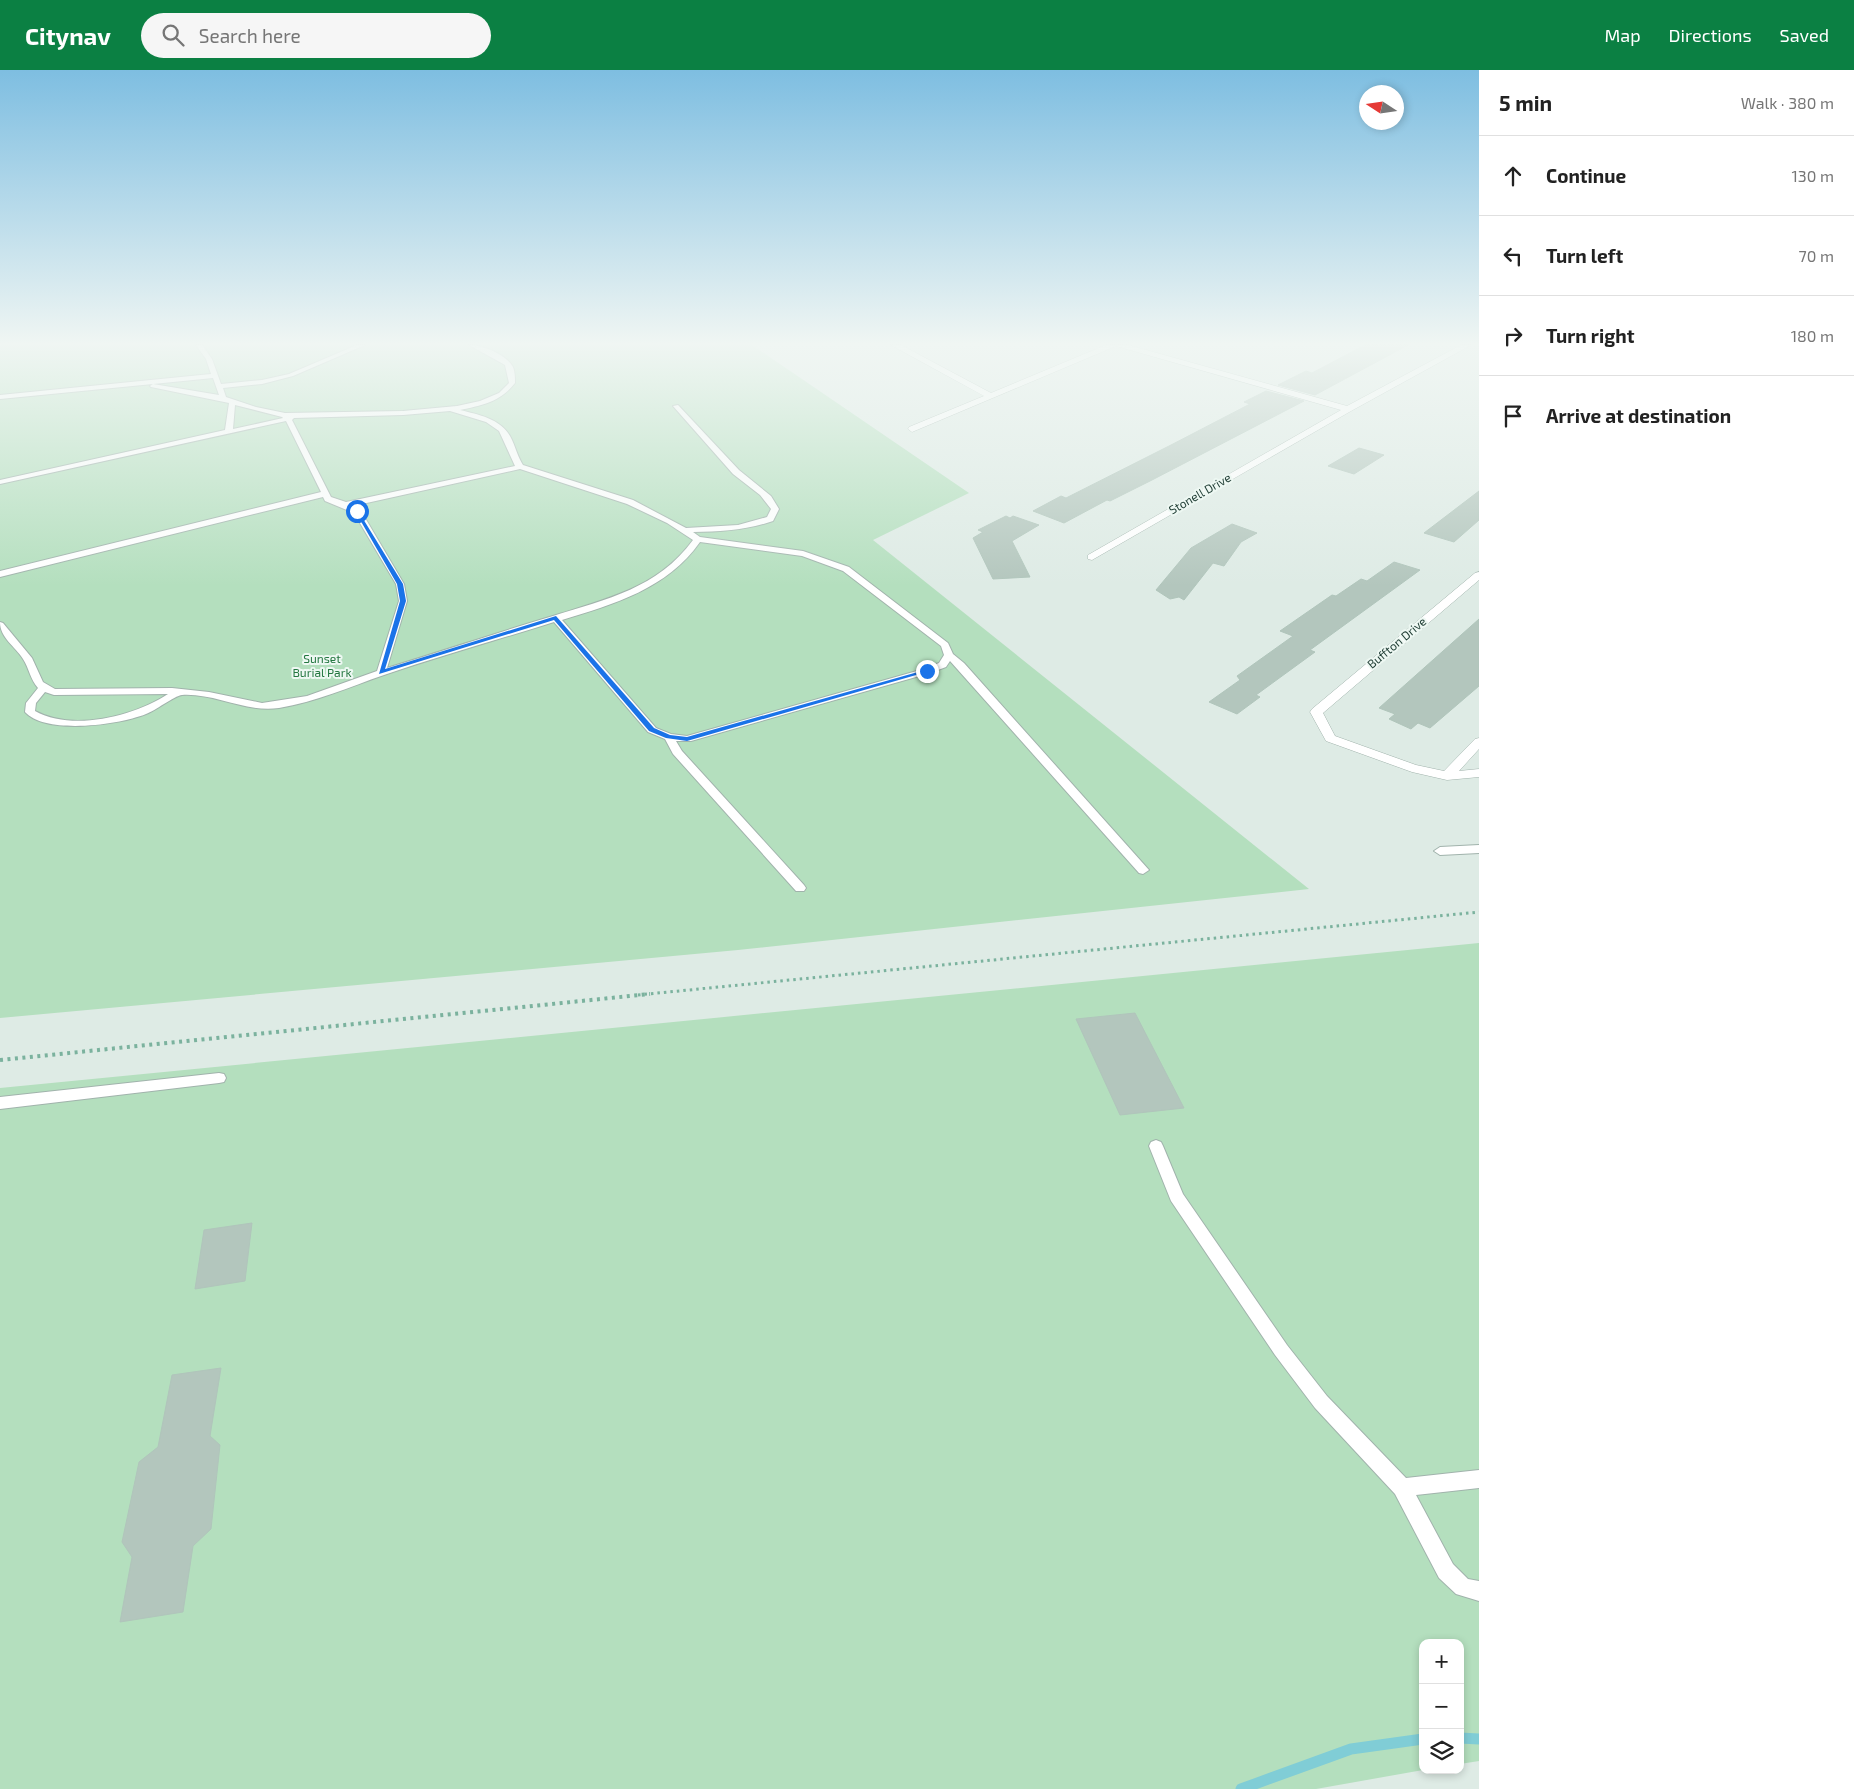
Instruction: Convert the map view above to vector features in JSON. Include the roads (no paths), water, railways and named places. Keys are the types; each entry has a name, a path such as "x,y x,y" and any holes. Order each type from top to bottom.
{"street":[{"path":"912,429 921,425"},
{"name":"Stonell Drive","path":"1092,557 1320,425"},
{"name":"Buffton Drive","path":"1446,776 1412,768 1330,738 1316,712 1479,575"},
{"path":"1446,776 1479,742"},
{"path":"1446,776 1479,773"}],"lane":[{"path":"229,431 230,425"},
{"path":"0,482 253,425"},
{"path":"290,425 324,494 328,499 357,511 400,584 403,601 381,673"},
{"path":"496,425 506,434 515,461 520,467"},
{"path":"682,530 739,528 758,524 770,520 775,509 772,501 737,473 696,425"},
{"path":"345,505 520,467 630,502 657,514 698,539 803,554 828,561 846,569 945,645 949,655 961,665 1143,870"},
{"path":"0,574 324,494"},
{"path":"0,625 30,663 34,678 43,688 54,692 131,690 178,692 209,695 262,706 278,705 309,699 381,673 616,600 643,588 667,572 689,554 698,539"},
{"path":"556,618 652,730 669,737 687,739 704,736 944,665 949,655"},
{"path":"43,688 31,703 30,712 37,718 92,722 136,714 156,706 178,692"},
{"path":"669,737 677,752 800,888"},
{"path":"1440,851 1479,849"},
{"path":"0,1103 219,1078"},
{"path":"1156,1146 1176,1197 1281,1350 1320,1402 1402,1488 1446,1571 1463,1587 1479,1591"},
{"path":"1402,1488 1479,1479"}],"waterway":[{"path":"1464,1738 1479,1739"},
{"path":"1241,1789 1351,1749 1419,1740"}],"park label":[{"name":"Sunset Burial Park","path":"322,666"}]}
